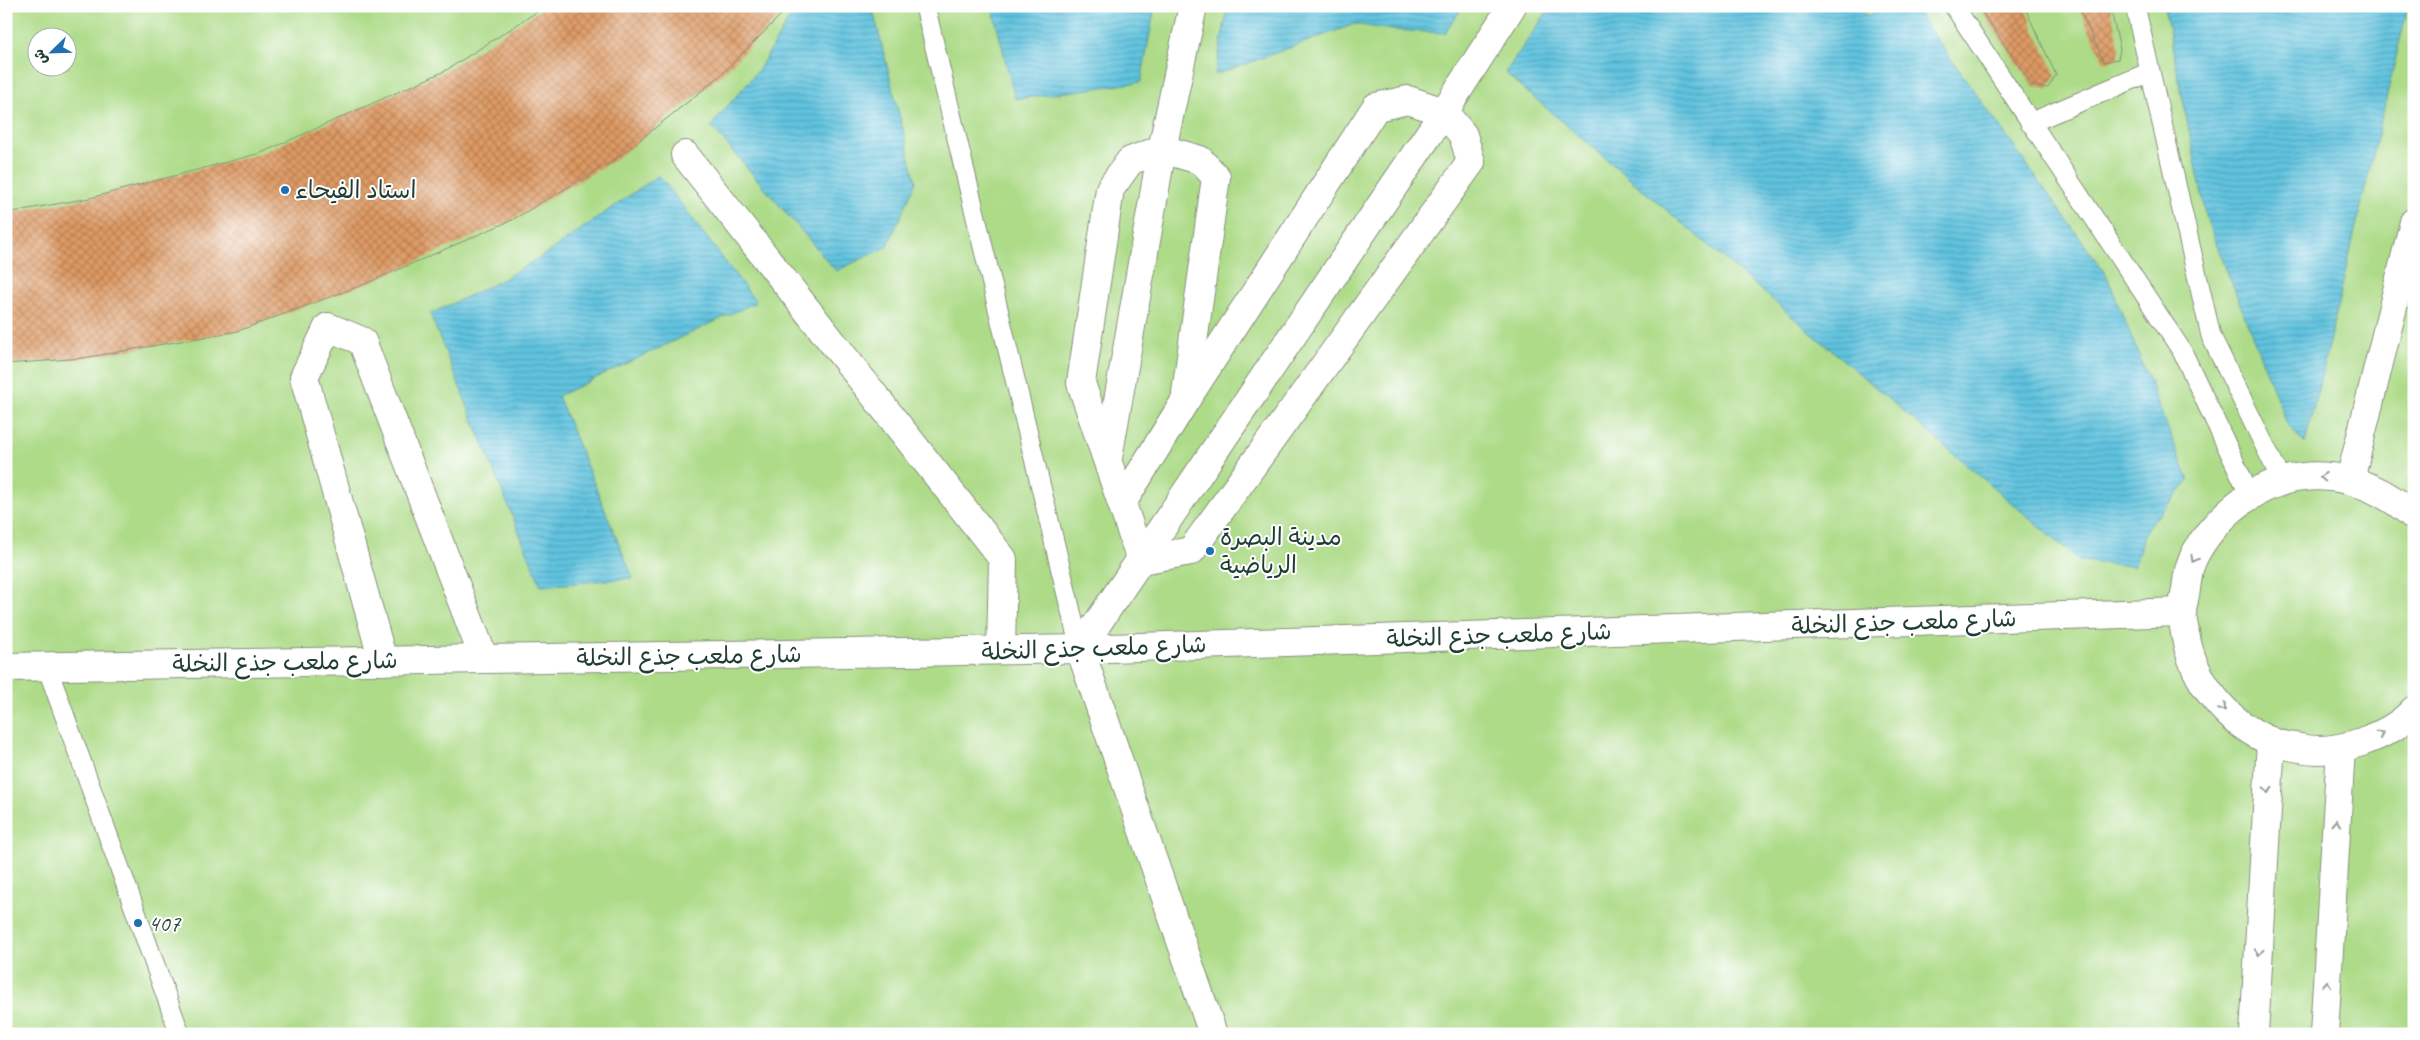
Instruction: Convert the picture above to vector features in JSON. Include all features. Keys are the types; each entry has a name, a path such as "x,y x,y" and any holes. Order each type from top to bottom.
{"street":[{"path":"1108,460 1162,149 1193,6"},
{"path":"1213,1034 1080,649 1444,112 1512,6"},
{"path":"1122,503 1185,401 1376,107 1408,100 1444,112 1463,134 1471,162 1191,551 1141,560"},
{"path":"1141,560 1081,383 1110,189 1130,161 1162,149 1200,160 1216,177 1185,401"},
{"path":"685,155 1003,559 1001,650"},
{"path":"2350,480 2414,222"},
{"path":"383,661 304,377 328,327 362,341 484,659"},
{"path":"2414,516 2375,488 2350,480 2316,476 2282,481 2250,494 2214,525 2190,566 2182,612 2188,654 2207,691 2235,721 2271,741 2306,749 2340,748 2377,737 2414,710"},
{"name":"شارع ملعب جذع النخلة","path":"6,667 1080,649 2182,612"},
{"path":"2254,1034 2271,741"},
{"path":"2324,1034 2340,748"}],"lane":[{"path":"925,6 1080,649"},
{"path":"1954,6 2182,351 2250,494"},
{"path":"2135,6 2211,336 2282,481"},
{"path":"2030,123 2150,72"},
{"path":"47,666 180,1034"}],"green space":[{"name":"مدينة البصرة الرياضية","path":"6,6 2414,6 2414,1034 6,1034"}],"water":[{"path":"797,6 872,6 916,182 887,247 836,271 711,126 759,69"},
{"path":"992,6 1155,6 1141,82 1015,99"},
{"path":"1228,6 1463,6 1445,33 1392,30 1355,24 1215,75"},
{"path":"1551,6 1862,6 1867,16 1884,6 1913,6 2107,276 2189,481 2146,529 2134,566 2080,561 1505,73"},
{"path":"2164,6 2408,6 2305,444 2287,424 2207,220"},
{"path":"659,175 756,302 558,396 633,578 541,586 430,314 498,282 541,257"}],"building":[{"name":"استاد الفيحاء","path":"546,6 790,6 719,77 616,159 512,220 365,284 238,331 83,358 6,364 6,213 90,198 261,153 445,71"},
{"path":"1978,6 2024,6 2056,75 2048,88 2033,86"},
{"path":"2078,6 2110,6 2120,49 2118,59 2104,62"}],"place":[{"name":"استاد الفيحاء","path":"285,190"},
{"name":"مدينة البصرة الرياضية","path":"1210,551"},
{"name":"407","path":"138,923"}]}
